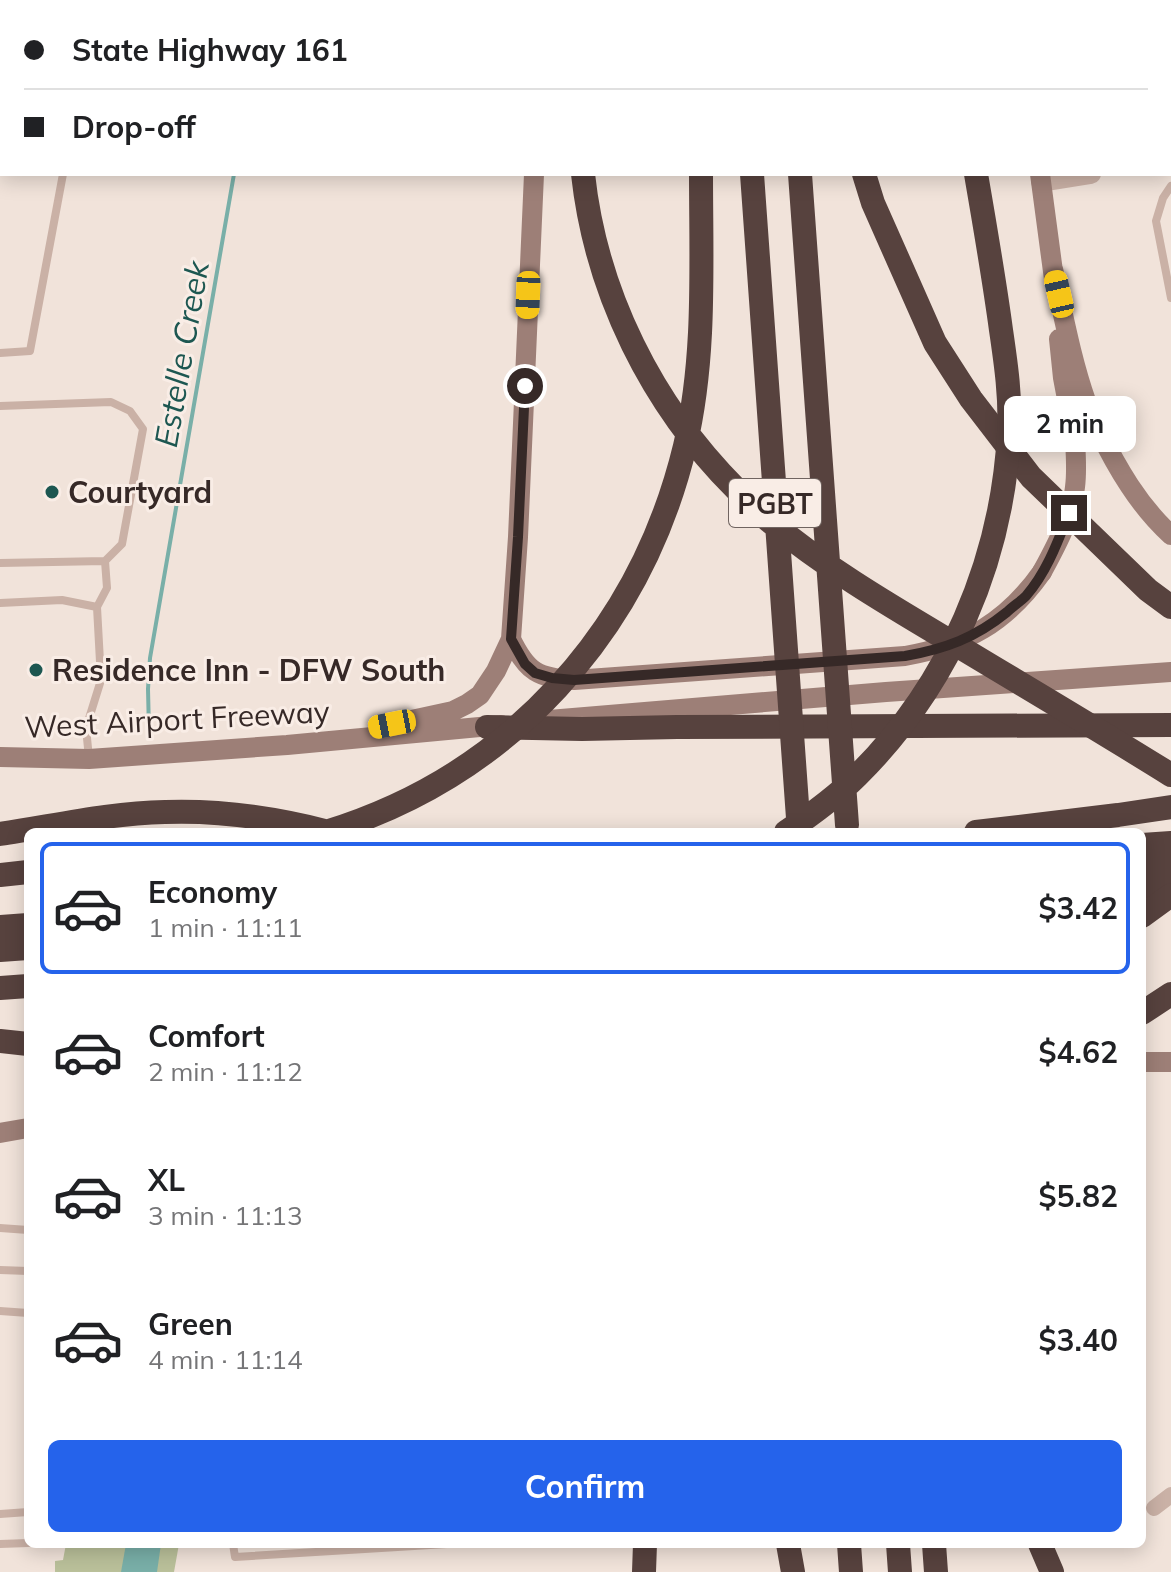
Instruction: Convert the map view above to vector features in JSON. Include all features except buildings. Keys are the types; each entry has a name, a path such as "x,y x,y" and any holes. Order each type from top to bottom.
{"highway":[{"path":"583,176 592,229 619,315 661,397 716,469 765,518 815,557 1171,775"},
{"path":"339,828 406,801 453,776 496,745 545,702 581,661 623,600 659,528 673,491 693,402 700,298 701,176"},
{"name":"PGBT","path":"752,176 799,828"},
{"name":"PGBT","path":"800,176 847,828"},
{"path":"865,176 873,203 935,343 971,399 1031,477 1148,590 1171,607"},
{"path":"792,828 856,777 916,708 958,636 987,560 998,521 1010,431 1005,357 976,176"},
{"path":"487,727 1171,725"},
{"path":"1009,828 1171,807"},
{"path":"44,828 163,812 249,815 313,828"},
{"path":"0,834 24,831"},
{"path":"1146,845 1171,843"},
{"path":"1146,869 1171,867"},
{"path":"0,875 24,872"},
{"path":"1146,887 1171,885"},
{"path":"1146,911 1171,895"},
{"path":"1146,913 1171,909"},
{"path":"0,927 24,925"},
{"path":"0,950 24,948"},
{"path":"0,964 24,962"},
{"path":"1146,1010 1171,994"},
{"path":"0,1033 24,1032"},
{"path":"0,1041 24,1044"},
{"path":"644,1572 645,1548"},
{"path":"789,1548 793,1572"},
{"path":"849,1548 851,1572"},
{"path":"898,1548 900,1572"},
{"path":"934,1548 936,1572"},
{"path":"1042,1548 1052,1572"}],"main road":[{"path":"287,745 436,715 467,704 488,685 511,639 534,176"},
{"path":"511,639 525,664 535,673 574,680 905,656 966,639 991,624 1025,596 1058,542 1075,489 1075,441 1063,378 1041,178"},
{"path":"1053,269 1086,403 1111,455 1134,493 1156,522 1171,535"},
{"name":"West Airport Freeway","path":"0,757 89,759 287,745 580,716 1171,672"},
{"path":"1146,1062 1171,1062"},
{"path":"0,1133 24,1129"}],"street":[{"path":"1041,178 1066,176"},
{"path":"1154,1508 1171,1495"}],"lane":[{"path":"0,353 30,351 63,176"},
{"path":"1171,186 1163,198 1156,221 1171,298"},
{"path":"0,406 111,402 130,411 143,429 122,544 105,561 0,563"},
{"path":"89,759 86,728 101,680 97,607 107,588 105,561"},
{"path":"0,603 62,600 97,607"},
{"path":"0,1228 24,1230"},
{"path":"0,1270 24,1271"},
{"path":"0,1311 24,1313"},
{"path":"0,1514 24,1512"},
{"path":"0,1544 24,1543"},
{"path":"234,1548 235,1557 310,1548"}],"green space":[{"path":"65,1548 178,1548 174,1572 55,1572 55,1561 63,1560"}],"water":[{"path":"125,1548 160,1548 157,1572 121,1572"}],"waterway":[{"name":"Estelle Creek","path":"149,732 150,658 234,176"}],"place":[{"name":"Courtyard","path":"52,492"},
{"name":"Residence Inn - DFW South","path":"36,670"}],"route":[{"path":"525,386 511,639 525,664 542,676 574,680 905,656 930,651 966,639 991,624 1025,596 1058,542 1069,513"}]}
